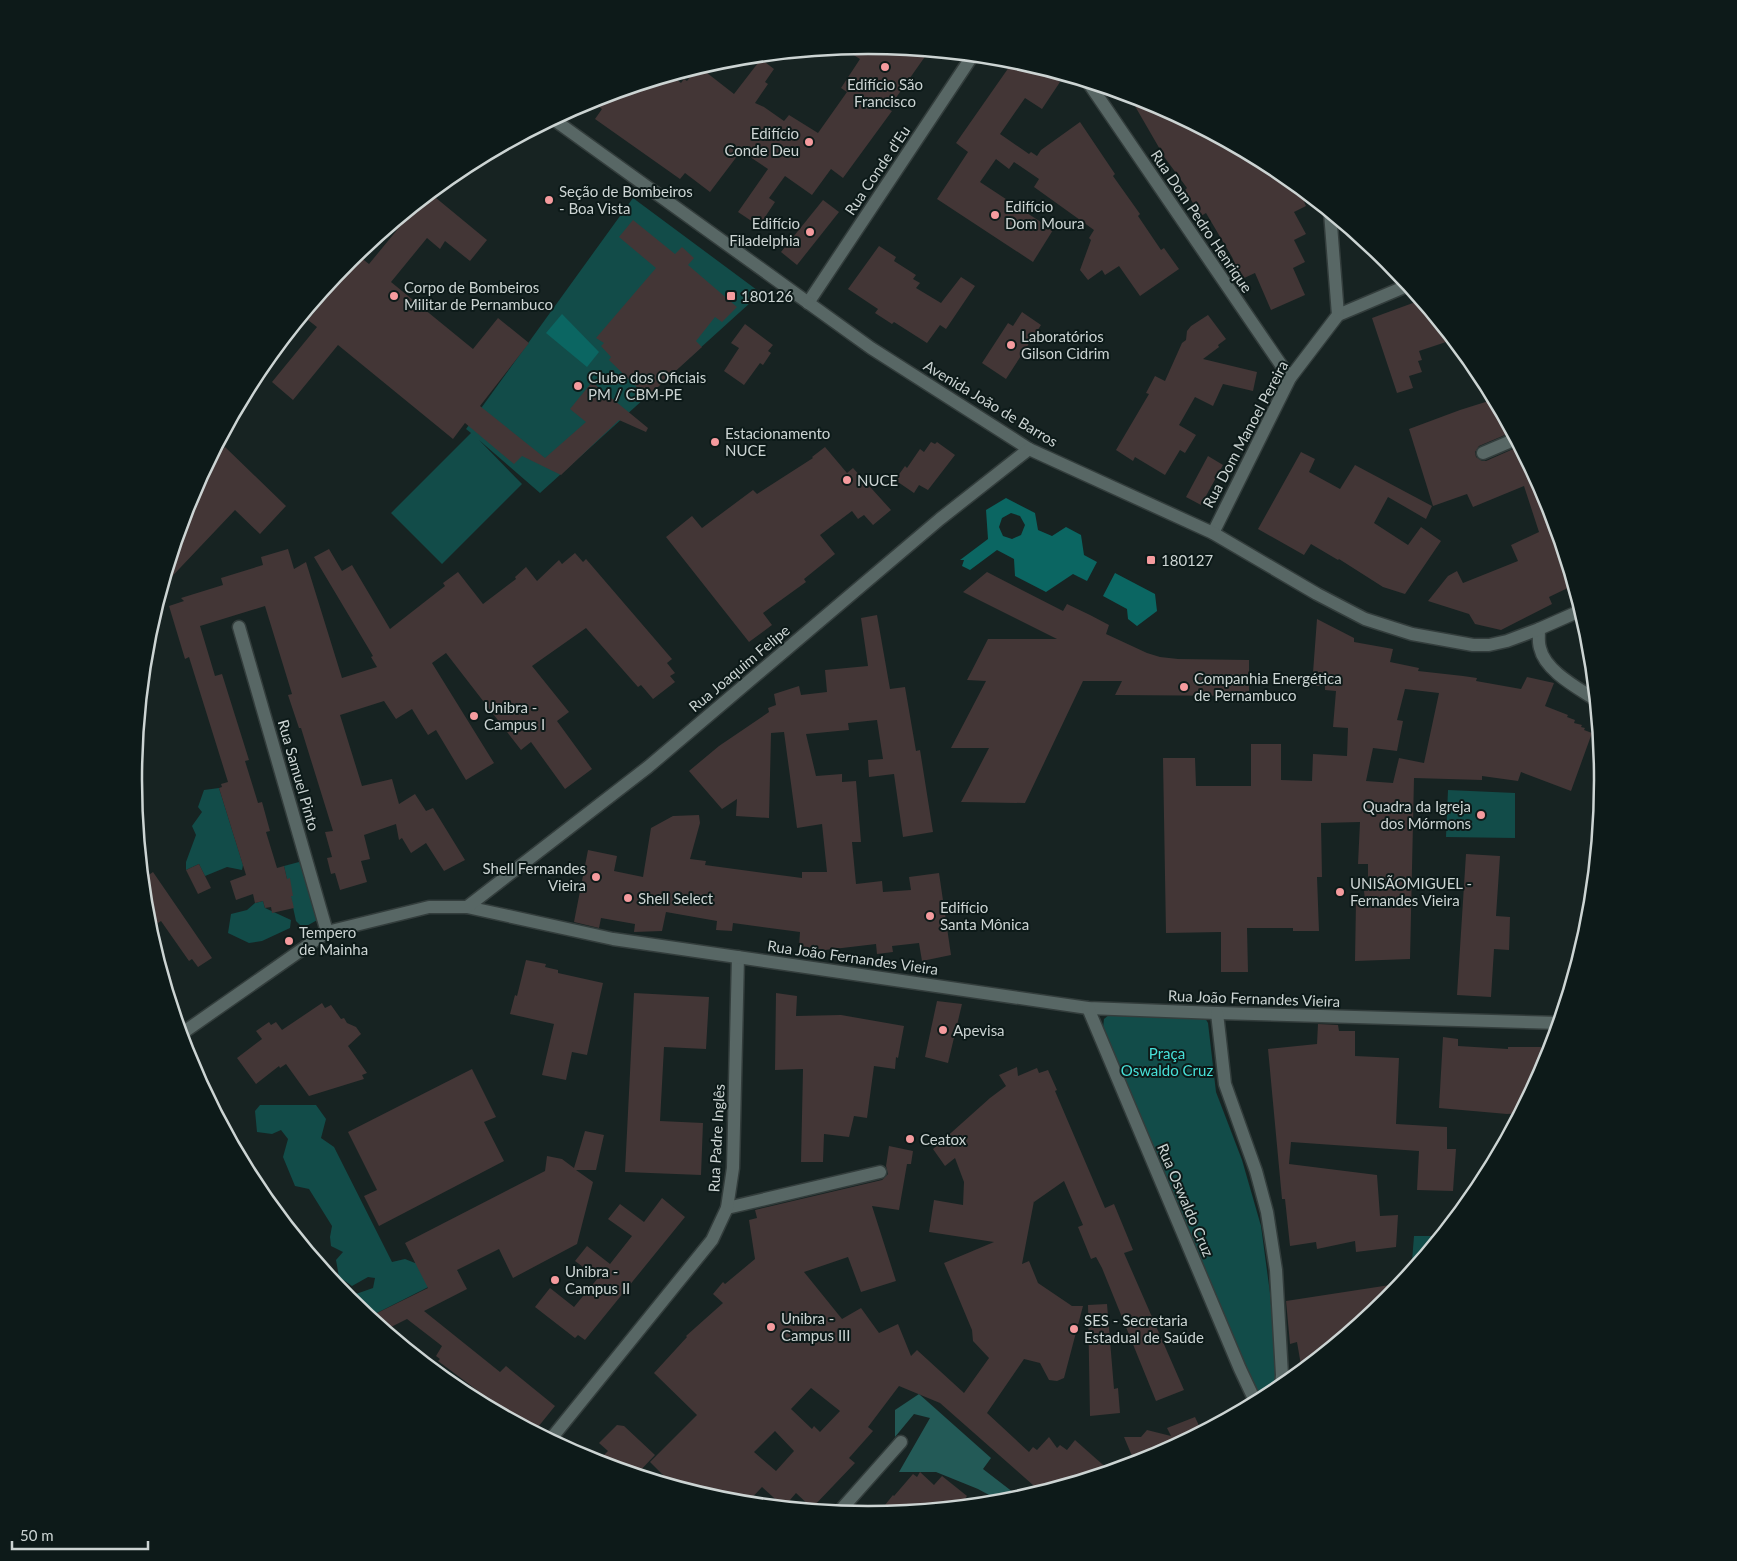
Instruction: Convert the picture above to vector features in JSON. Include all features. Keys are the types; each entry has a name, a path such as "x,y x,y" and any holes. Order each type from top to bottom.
{"street":[{"name":"Rua Conde d'Eu","path":"808,303 970,61"},
{"name":"Rua Dom Pedro Henrique","path":"1093,89 1290,378"},
{"name":"Avenida João de Barros","path":"559,123 871,348 1029,449 1212,533 1317,594 1365,619 1412,634 1472,646 1506,641 1540,629 1575,613"},
{"path":"1331,220 1338,315 1402,288"},
{"name":"Rua Dom Manoel Pereira","path":"1212,533 1290,378 1338,315"},
{"path":"1483,453 1511,441"},
{"name":"Rua Joaquim Felipe","path":"466,907 648,767 940,519 1029,449"},
{"name":"Rua Samuel Pinto","path":"239,627 327,932"},
{"path":"1540,629 1540,649 1545,660 1554,670 1590,696"},
{"name":"Rua João Fernandes Vieira","path":"186,1030 327,932 429,907 466,907 613,939 1088,1008 1553,1024"},
{"name":"Rua Padre Inglês","path":"554,1435 712,1240 727,1208 733,1168 738,958"},
{"name":"Rua Oswaldo Cruz","path":"1088,1008 1253,1397"},
{"path":"1217,1013 1225,1084 1256,1171 1267,1212 1276,1270 1282,1378"},
{"path":"727,1208 880,1172"},
{"path":"844,1506 900,1442"}],"green space":[{"name":"Clube dos Oficiais PM / CBM-PE","path":"633,198 761,293 540,493 479,440 522,484 442,564 391,513 471,433 466,429"},
{"path":"219,788 243,865 242,870 227,867 205,876 199,864 186,870 186,862 196,835 192,826 202,812 198,807 204,790"},
{"name":"Quadra da Igreja dos Mórmons","path":"1448,790 1515,793 1515,838 1446,837"},
{"path":"299,862 303,868 319,919 303,928 296,921 284,866"},
{"path":"263,901 265,908 291,920 290,928 262,941 249,943 228,933 231,914 247,910 255,903"},
{"name":"Praça Oswaldo Cruz","path":"1110,1014 1205,1018 1208,1023 1216,1092 1242,1160 1261,1226 1270,1293 1277,1381 1258,1394 1103,1028 1104,1019"},
{"path":"260,1105 316,1105 326,1119 321,1138 334,1147 392,1262 405,1259 415,1263 452,1264 458,1272 375,1314 355,1294 373,1288 375,1278 368,1277 352,1286 339,1277 336,1260 343,1252 331,1246 332,1226 309,1189 295,1186 283,1157 288,1139 281,1130 272,1134 257,1132 255,1111"},
{"path":"1414,1236 1434,1236 1415,1260 1412,1263"}],"shaded area":[{"path":"562,314 599,352 587,367 546,333"},
{"path":"1006,498 1035,513 1038,530 1052,536 1066,527 1081,535 1084,555 1097,562 1087,581 1073,574 1046,592 1015,576 1014,559 997,550 970,570 962,566 964,560 960,560 988,539 986,510","holes":["1011,513 1020,516 1025,525 1021,535 1012,539 1003,536 999,527 1002,518"]},
{"path":"1115,573 1155,594 1157,611 1137,626 1128,619 1127,609 1103,596"},
{"path":"919,1394 991,1458 983,1469 1013,1492 991,1496 936,1472 899,1472 930,1418 914,1414 895,1437 895,1410"}],"building":[{"path":"852,54 925,56 888,109 892,111 843,178 831,169 812,195 785,176 769,198 775,202 759,226 738,212 768,169 741,151 710,192 685,173 680,179 595,119 602,109 598,106 635,92 677,80 681,83 684,79 687,81 690,77 707,73 734,94 758,63 764,62 774,69 765,82 768,84 755,103 784,121 789,115 818,133 847,92 841,88 860,59"},
{"path":"1009,68 1055,79 1060,82 1042,109 1025,98 1000,134 1029,154 1031,152 1037,156 1041,150 1080,122 1115,174 1113,176 1140,214 1138,216 1161,250 1164,248 1179,269 1140,296 1119,266 1105,275 1102,270 1088,280 1080,270 1091,240 1089,238 1094,230 1034,187 1039,179 1014,162 1009,169 996,159 980,182 1053,230 1033,262 937,199 968,152 956,143"},
{"path":"1134,104 1190,129 1232,151 1302,198 1306,206 1294,212 1306,234 1294,240 1305,262 1293,268 1305,295 1271,310 1255,273 1242,279 1232,257 1206,213 1201,216 1185,190 1187,188 1165,158"},
{"path":"435,197 487,240 470,261 445,241 440,249 427,238 391,282 473,349 498,318 529,343 480,406 545,458 586,422 570,409 592,382 648,428 646,432 619,420 561,475 522,456 514,464 465,423 453,439 338,345 293,400 272,382 317,327 308,320 333,289 363,259 369,264 403,223"},
{"name":"Edifício Filadelphia","path":"823,200 839,212 797,265 781,252"},
{"path":"633,220 675,254 682,247 694,258 688,265 737,307 722,322 715,317 696,341 702,347 647,397 609,360 611,357 601,346 604,343 596,338 656,268 619,237"},
{"path":"879,246 896,257 894,261 916,275 913,279 920,283 916,288 941,303 961,277 975,286 946,329 940,325 927,343 894,322 892,324 875,313 878,309 848,289"},
{"path":"1416,302 1448,341 1419,351 1422,360 1418,361 1422,372 1409,376 1413,388 1397,393 1372,318"},
{"name":"Laboratórios Gilson Cidrim","path":"1022,312 1041,325 1006,379 982,363 1008,323 1013,326"},
{"path":"1208,315 1226,339 1203,359 1257,372 1253,391 1223,384 1213,406 1195,397 1179,425 1196,435 1185,453 1180,450 1165,475 1135,457 1133,461 1116,450 1149,394 1146,393 1155,376 1165,381 1182,343 1186,340 1187,331 1191,326"},
{"path":"745,324 773,345 768,351 771,353 763,365 760,363 744,385 724,371 739,348 731,343"},
{"path":"1488,401 1498,417 1507,434 1479,446 1475,452 1476,457 1486,461 1514,448 1540,502 1557,547 1569,588 1549,597 1552,604 1501,630 1475,624 1469,614 1428,601 1448,576 1457,571 1463,583 1518,561 1511,545 1539,532 1524,486 1473,507 1467,494 1433,506 1409,429"},
{"path":"931,442 935,444 937,442 955,455 928,490 919,485 914,493 895,480 905,466 907,468 920,449 924,452"},
{"path":"225,447 286,506 260,534 235,510 171,577 180,547 197,502 221,451"},
{"path":"825,447 847,473 853,468 891,510 873,525 864,515 858,519 852,511 820,535 835,554 804,579 806,582 763,613 772,625 749,642 666,537 692,516 702,528 753,490 757,494 813,458"},
{"path":"1301,452 1315,459 1309,472 1340,489 1355,465 1432,506 1426,519 1388,497 1374,523 1408,545 1421,527 1441,541 1405,594 1383,587 1311,544 1304,555 1258,529"},
{"path":"1208,456 1223,465 1201,505 1186,497"},
{"path":"288,549 294,569 306,562 342,678 377,667 371,657 373,656 314,557 329,549 342,571 352,565 390,629 445,586 443,583 458,572 483,604 516,579 515,577 526,567 537,581 559,560 562,564 575,553 583,562 586,559 672,659 667,663 675,673 670,676 675,682 653,699 641,685 638,687 586,628 532,666 569,712 557,721 592,769 565,789 531,742 521,750 446,653 432,663 494,763 466,780 436,730 428,735 412,709 396,719 384,701 340,715 362,786 392,779 399,804 415,794 426,811 433,808 465,860 444,871 426,843 411,853 402,838 399,840 396,824 364,835 370,859 361,861 367,882 340,890 335,873 331,874 327,858 332,857 325,832 333,831 301,728 299,728 288,695 292,694 265,606 200,626 215,676 222,674 249,760 245,761 258,803 262,802 270,831 266,832 277,868 284,866 287,879 290,878 294,908 272,913 271,907 265,908 263,901 255,903 253,894 236,900 230,881 246,875 219,788 222,787 221,784 228,782 189,657 185,659 169,606 184,601 181,598 223,585 221,578 263,565 261,557"},
{"name":"Companhia Energética de Pernambuco","path":"987,572 1063,611 1067,604 1090,615 1109,625 1106,634 1147,653 1178,659 1249,660 1249,696 1115,695 1122,681 1083,681 1025,803 961,802 989,748 951,748 986,681 967,680 988,639 1057,639 963,592"},
{"path":"877,615 890,689 905,687 916,751 920,750 933,832 903,837 894,774 869,777 868,760 883,759 877,720 848,723 849,730 806,734 816,776 842,774 842,782 856,781 861,842 852,842 856,884 882,881 883,892 911,890 909,877 939,873 951,955 922,961 919,943 892,946 893,952 877,954 876,944 825,950 799,946 800,932 733,923 732,931 716,930 717,921 666,912 662,931 634,932 635,924 601,918 599,928 574,922 588,850 617,856 614,871 643,877 651,828 673,816 699,815 700,823 690,859 706,861 705,865 802,878 802,872 827,872 822,824 797,828 784,732 771,733 769,818 736,816 737,799 722,809 689,771 719,746 769,712 768,708 776,705 774,694 799,686 801,695 827,692 825,670 868,666 861,618"},
{"path":"1317,619 1354,638 1354,642 1393,649 1390,662 1419,668 1418,671 1477,678 1476,681 1521,689 1527,677 1554,683 1545,706 1568,715 1567,717 1575,720 1574,723 1582,725 1581,727 1585,728 1584,730 1592,733 1571,791 1521,772 1518,781 1482,776 1482,780 1414,778 1410,959 1355,961 1356,901 1365,900 1364,891 1368,891 1368,864 1358,864 1360,822 1321,823 1322,877 1317,877 1319,931 1293,931 1293,928 1247,928 1248,972 1221,972 1221,932 1166,933 1163,758 1195,758 1196,786 1251,786 1251,744 1281,744 1281,780 1312,781 1313,754 1347,756 1348,728 1333,727 1336,691 1325,690 1325,686 1312,686","holes":["1405,689 1439,693 1424,763 1399,758 1393,783 1366,781 1373,748 1397,751 1403,721 1397,720"]},
{"path":"1466,854 1500,856 1496,916 1510,917 1509,950 1494,949 1491,997 1457,995"},
{"path":"199,864 211,888 198,894 186,870"},
{"path":"153,872 212,958 198,967 192,959 189,961 161,921 158,923 156,920 148,875"},
{"path":"526,960 546,964 545,967 558,970 558,973 603,983 587,1055 572,1052 566,1080 542,1075 554,1024 510,1014 515,995 517,996"},
{"path":"634,993 709,997 706,1049 664,1047 660,1121 703,1123 701,1175 625,1172"},
{"path":"776,993 797,996 796,1016 841,1015 904,1026 895,1069 874,1066 867,1118 854,1116 849,1137 824,1134 823,1162 801,1162 803,1069 775,1070"},
{"name":"Apevisa","path":"937,1001 962,1004 948,1063 925,1057"},
{"path":"322,1003 325,1008 331,1005 341,1019 344,1018 347,1023 356,1027 361,1034 348,1046 367,1073 362,1075 364,1079 309,1096 286,1064 280,1068 279,1066 256,1084 237,1058 262,1039 256,1031 269,1022 271,1025 276,1022 282,1030"},
{"path":"1318,1024 1338,1025 1339,1031 1355,1031 1355,1056 1399,1058 1396,1124 1447,1127 1447,1149 1456,1149 1453,1191 1417,1190 1419,1151 1291,1142 1289,1164 1377,1175 1380,1216 1398,1215 1396,1247 1356,1252 1355,1241 1317,1249 1316,1242 1290,1246 1285,1199 1282,1199 1268,1049 1317,1044"},
{"path":"1443,1037 1458,1039 1458,1046 1508,1049 1508,1047 1541,1047 1540,1059 1514,1114 1439,1108"},
{"path":"1017,1067 1018,1076 1037,1068 1039,1073 1048,1070 1057,1090 1055,1091 1105,1208 1114,1204 1133,1250 1124,1253 1184,1390 1156,1401 1102,1268 1096,1257 1091,1259 1078,1227 1083,1225 1064,1181 1034,1201 1022,1264 1029,1261 1038,1283 1072,1306 1083,1306 1064,1378 1057,1381 1049,1380 1040,1363 1024,1359 987,1413 1029,1452 1033,1447 1037,1450 1049,1437 1057,1448 1060,1445 1067,1450 1075,1440 1106,1468 1035,1487 940,1403 899,1386 868,1427 873,1431 849,1458 855,1463 815,1505 808,1505 796,1493 788,1502 778,1501 762,1487 752,1497 666,1478 650,1462 697,1415 654,1373 686,1336 723,1303 713,1294 723,1282 725,1284 755,1259 749,1220 757,1218 755,1210 882,1180 888,1174 886,1166 889,1146 913,1151 911,1164 907,1164 899,1210 872,1206 896,1281 861,1292 848,1257 804,1272 842,1319 861,1308 879,1333 898,1324 911,1356 917,1350 964,1393 989,1358 973,1341 972,1330 944,1263 994,1242 929,1232 934,1200 963,1205 964,1182 955,1158 945,1166 933,1149 1006,1086 999,1075","holes":["811,1388 840,1411 820,1432 814,1426 812,1429 791,1409","775,1431 794,1451 776,1471 754,1452"]},
{"path":"472,1069 496,1117 484,1122 504,1161 379,1226 364,1196 377,1190 348,1132"},
{"path":"585,1131 604,1135 596,1170 576,1170 593,1182 577,1244 513,1278 499,1249 457,1270 467,1289 424,1311 500,1372 506,1366 555,1406 538,1427 481,1395 438,1361 440,1359 436,1356 442,1346 407,1319 390,1328 375,1314 428,1288 405,1243 545,1171 547,1156 562,1159 574,1168"},
{"path":"662,1198 685,1217 585,1340 578,1335 575,1338 535,1307 550,1288 574,1307 598,1278 575,1261 587,1246 610,1264 632,1236 608,1219 620,1204 644,1222"},
{"path":"1391,1285 1348,1327 1301,1364 1297,1342 1290,1344 1286,1301"},
{"path":"1107,1304 1114,1389 1118,1388 1120,1413 1090,1416 1088,1305"},
{"path":"1195,1417 1200,1427 1133,1457 1124,1437 1141,1437 1147,1430 1171,1436 1167,1428"},
{"path":"617,1425 624,1426 655,1455 640,1471 602,1457 608,1451 599,1443"},
{"path":"920,1472 934,1485 942,1476 967,1496 963,1501 916,1506 884,1507 913,1474 917,1477"}],"place":[{"name":"Edifício São Francisco","path":"885,67"},
{"name":"Edifício Conde Deu","path":"809,142"},
{"name":"Seção de Bombeiros - Boa Vista","path":"549,200"},
{"name":"Edifício Dom Moura","path":"995,215"},
{"name":"Edifício Filadelphia","path":"810,232"},
{"name":"Corpo de Bombeiros Militar de Pernambuco","path":"394,296"},
{"name":"180126","path":"731,296"},
{"name":"Laboratórios Gilson Cidrim","path":"1011,345"},
{"name":"Clube dos Oficiais PM / CBM-PE","path":"578,386"},
{"name":"Estacionamento NUCE","path":"715,442"},
{"name":"NUCE","path":"847,480"},
{"name":"180127","path":"1151,560"},
{"name":"Companhia Energética de Pernambuco","path":"1184,687"},
{"name":"Unibra - Campus I","path":"474,716"},
{"name":"Quadra da Igreja dos Mórmons","path":"1481,815"},
{"name":"Shell Fernandes Vieira","path":"596,877"},
{"name":"UNISÃOMIGUEL - Fernandes Vieira","path":"1340,892"},
{"name":"Shell Select","path":"628,898"},
{"name":"Edifício Santa Mônica","path":"930,916"},
{"name":"Tempero de Mainha","path":"289,941"},
{"name":"Apevisa","path":"943,1030"},
{"name":"Ceatox","path":"910,1139"},
{"name":"Unibra - Campus II","path":"555,1280"},
{"name":"Unibra - Campus III","path":"771,1327"},
{"name":"SES - Secretaria Estadual de Saúde","path":"1074,1329"}]}
